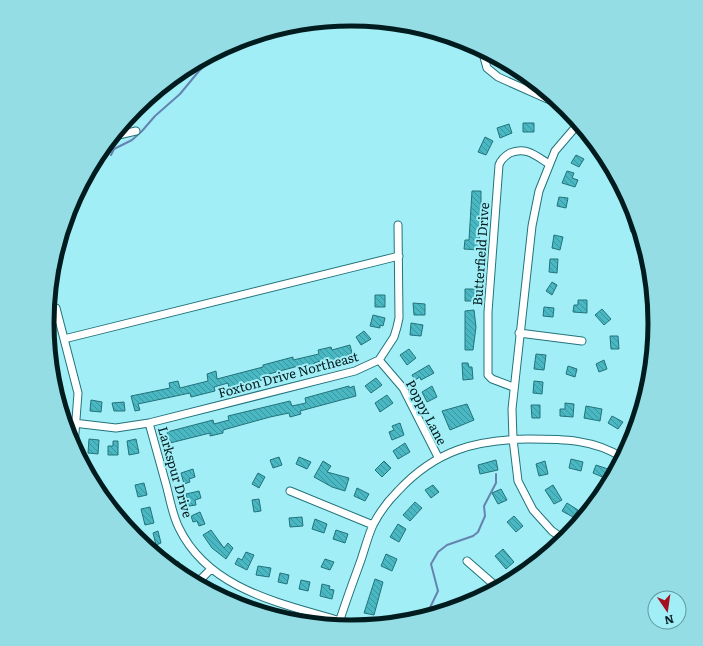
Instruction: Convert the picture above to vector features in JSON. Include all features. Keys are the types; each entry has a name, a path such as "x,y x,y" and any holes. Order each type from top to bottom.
{"street":[{"path":"484,58 487,68 498,77 542,96"},
{"path":"559,536 552,531 532,510 518,481 513,439 513,387 532,226 539,191 555,151 564,138 575,127"},
{"path":"123,134 136,130"},
{"name":"Butterfield Drive","path":"513,387 492,379 488,375 488,312 499,165 507,155 524,150 549,164"},
{"name":"Foxton Drive Northeast","path":"72,423 116,428 149,423 355,371 379,360 394,337 398,327 398,225"},
{"path":"64,339 399,256"},
{"path":"56,308 78,393 75,432"},
{"path":"519,333 582,341"},
{"name":"Poppy Lane","path":"379,360 403,388 438,457"},
{"name":"Larkspur Drive","path":"149,423 179,528 196,555 210,570 226,580 268,598 326,618"},
{"path":"340,619 373,524 391,498 406,482 438,457 478,444 513,439 576,440 605,448 617,455"},
{"path":"290,491 373,524"},
{"path":"467,561 493,584"},
{"path":"201,579 210,570"}],"building":[{"path":"523,123 534,123 534,132 523,132"},
{"path":"509,124 512,133 500,138 497,128"},
{"path":"485,137 493,141 486,155 478,152"},
{"path":"576,155 584,159 579,167 571,163"},
{"path":"567,171 574,173 572,178 578,180 575,187 562,183"},
{"path":"472,191 481,191 479,250 464,249 465,240 469,240"},
{"path":"559,197 568,198 566,208 557,206"},
{"path":"632,224 634,231 631,232 629,225"},
{"path":"554,235 563,237 560,250 552,248"},
{"path":"550,259 558,259 557,273 549,272"},
{"path":"552,282 557,285 552,295 546,291"},
{"path":"465,289 475,289 475,301 465,301"},
{"path":"375,295 385,295 385,307 375,307"},
{"path":"578,300 587,300 587,313 573,312 574,305 578,305"},
{"path":"413,303 425,304 425,315 414,315"},
{"path":"544,307 554,308 553,317 543,316"},
{"path":"602,309 611,319 604,325 595,315"},
{"path":"474,310 476,327 473,350 465,350 465,311"},
{"path":"373,315 385,318 383,326 380,325 380,328 370,326"},
{"path":"411,323 423,325 421,336 410,335"},
{"path":"364,331 371,339 361,345 356,337"},
{"path":"610,336 618,336 619,349 611,349"},
{"path":"350,345 352,353 348,355 349,358 328,363 327,359 314,363 315,366 303,369 302,365 269,374 270,378 229,388 228,383 214,387 215,391 191,397 190,393 138,404 140,410 135,411 131,396 170,388 169,383 178,381 180,388 208,381 207,374 216,371 217,379 263,367 263,365 293,357 293,360 319,354 318,350 331,347 332,350"},
{"path":"409,349 416,358 407,365 400,355"},
{"path":"536,354 546,355 544,370 534,369"},
{"path":"604,360 607,369 599,372 596,364"},
{"path":"462,363 468,363 469,367 472,367 473,379 463,380"},
{"path":"429,365 434,373 421,380 420,377 415,380 412,375"},
{"path":"568,366 577,369 575,377 566,374"},
{"path":"376,378 382,385 371,393 365,386"},
{"path":"534,381 543,382 542,394 533,393"},
{"path":"349,386 349,388 354,386 356,396 300,411 301,414 290,417 289,413 270,417 223,430 223,433 210,436 210,433 170,443 167,432 213,420 214,424 229,420 228,416 290,401 292,406 306,403 305,398"},
{"path":"432,386 437,397 427,402 422,392"},
{"path":"387,395 393,403 380,412 375,403"},
{"path":"91,400 102,402 101,412 90,411"},
{"path":"124,402 125,411 114,411 112,403"},
{"path":"565,403 574,404 573,417 560,416 560,409 565,409"},
{"path":"467,404 474,420 450,430 442,411"},
{"path":"531,405 540,405 540,418 532,418"},
{"path":"586,406 602,409 600,421 584,418"},
{"path":"612,416 623,422 618,429 608,423"},
{"path":"400,423 404,435 392,440 389,432 394,430 392,426"},
{"path":"89,439 99,440 98,454 88,453"},
{"path":"136,439 139,453 129,455 127,441"},
{"path":"113,441 118,441 118,455 108,455 108,446 113,446"},
{"path":"405,443 410,452 398,459 393,451"},
{"path":"279,457 282,465 273,468 270,460"},
{"path":"299,457 311,462 307,469 296,464"},
{"path":"571,459 583,462 581,471 569,468"},
{"path":"496,460 498,470 480,474 478,465"},
{"path":"323,461 331,466 327,472 349,478 345,491 332,487 314,477"},
{"path":"384,461 391,468 382,477 375,470"},
{"path":"545,461 548,474 539,476 536,464"},
{"path":"596,465 608,469 605,478 593,473"},
{"path":"193,469 195,477 189,479 190,482 184,484 181,473"},
{"path":"258,473 265,477 259,488 252,484"},
{"path":"144,483 147,495 138,497 135,485"},
{"path":"433,485 439,492 431,498 425,490"},
{"path":"553,485 562,500 554,504 545,490"},
{"path":"357,488 369,494 365,501 354,496"},
{"path":"501,489 507,500 498,504 492,493"},
{"path":"199,491 201,498 195,500 196,505 189,506 186,494"},
{"path":"259,499 261,511 254,512 252,500"},
{"path":"415,502 422,508 410,521 403,515"},
{"path":"567,503 578,510 573,517 562,511"},
{"path":"150,507 154,523 145,525 141,509"},
{"path":"200,512 205,524 199,526 197,521 193,522 191,516"},
{"path":"514,516 523,526 516,532 507,522"},
{"path":"302,517 303,526 290,527 289,518"},
{"path":"315,519 327,524 324,533 312,529"},
{"path":"398,524 406,529 399,542 390,537"},
{"path":"211,530 224,548 228,543 233,548 226,559 212,548 203,535"},
{"path":"336,530 348,534 345,543 333,539"},
{"path":"158,531 161,543 156,545 153,533"},
{"path":"503,549 514,562 506,569 495,556"},
{"path":"246,552 254,555 247,570 235,564 238,558 242,560"},
{"path":"386,554 397,559 392,571 381,566"},
{"path":"325,559 334,562 330,570 321,567"},
{"path":"258,566 271,568 269,577 256,575"},
{"path":"280,573 289,575 287,584 278,582"},
{"path":"375,579 383,582 374,615 364,613"},
{"path":"301,580 310,582 308,591 299,589"},
{"path":"322,584 330,586 329,589 334,590 332,599 320,596"}],"waterway":[{"path":"111,155 114,149 132,140 142,131 155,116 180,94 199,71 207,64"},
{"path":"429,610 438,591 431,564 438,552 447,545 473,536 478,532 485,516 484,506 496,483 496,474"}]}
